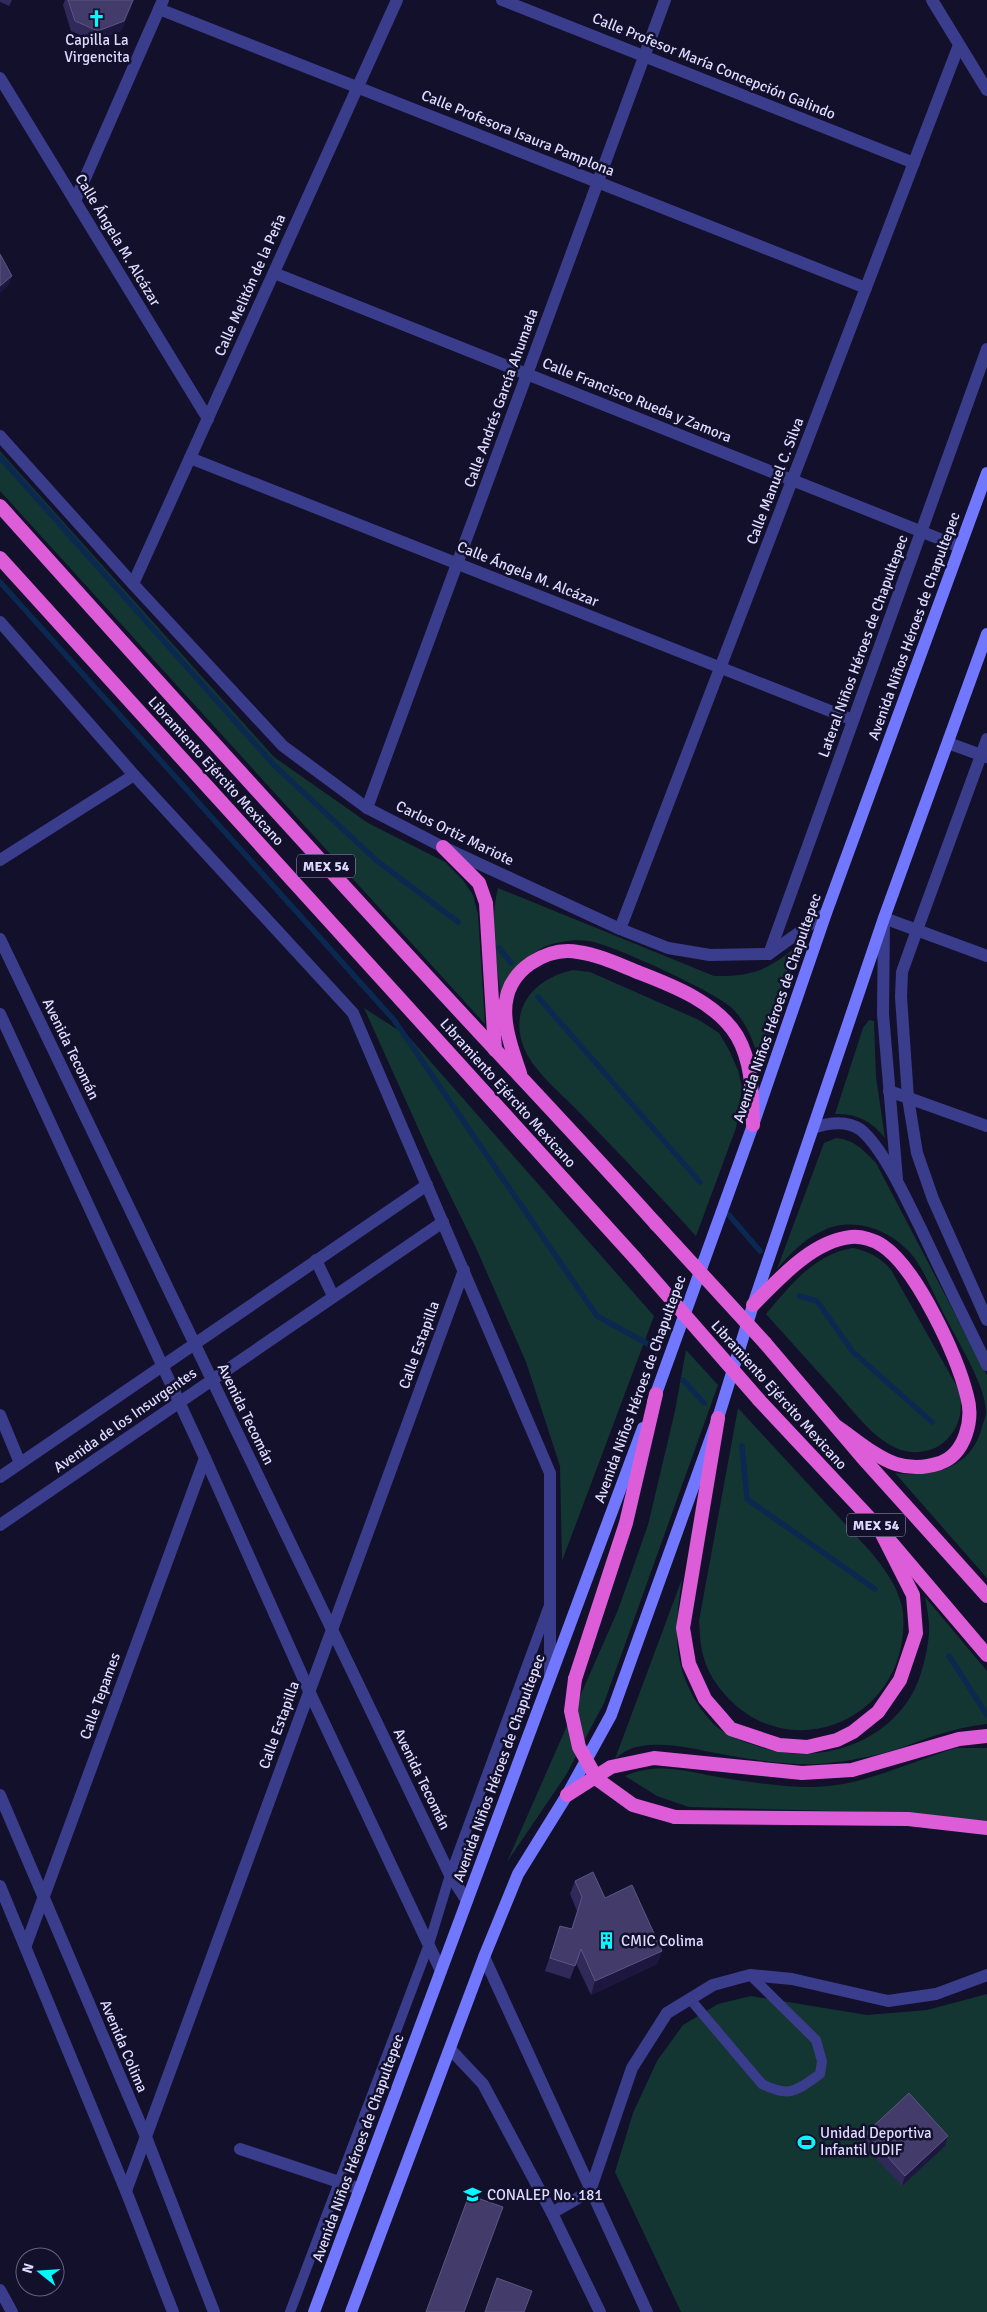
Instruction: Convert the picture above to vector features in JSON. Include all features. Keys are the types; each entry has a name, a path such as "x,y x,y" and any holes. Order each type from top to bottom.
{"highway":[{"name":"Libramiento Ejército Mexicano","path":"0,506 238,772 494,1050 575,1134 765,1342 836,1426 987,1596"},
{"name":"Libramiento Ejército Mexicano","path":"0,558 635,1258 759,1400 879,1528 987,1655"},
{"path":"444,847 479,883 486,904 494,1050"},
{"path":"522,1079 508,1040 506,1023 507,995 513,980 525,967 540,957 557,952 577,952 602,958 662,981 704,1004 723,1019 736,1035 745,1053 750,1070 753,1125"},
{"path":"753,1305 788,1269 809,1253 851,1237 870,1239 884,1246 910,1272 946,1341 968,1397 969,1424 959,1451 946,1461 927,1468 910,1468 894,1464 836,1426"},
{"path":"656,1394 626,1524 575,1679 571,1711 579,1747 597,1779 633,1805 675,1817 908,1819 987,1828"},
{"path":"718,1418 683,1628 689,1664 705,1699 731,1729 779,1745 807,1747 837,1740 853,1732 878,1712 900,1680 916,1633 913,1595 879,1528"},
{"path":"567,1795 611,1767 654,1758 802,1773 852,1770 959,1739 987,1736"}],"main road":[{"name":"Avenida Niños Héroes de Chapultepec","path":"314,2312 656,1394 753,1125 826,913 987,473"},
{"path":"351,2312 451,2050 484,1957 518,1874 567,1795 611,1715 718,1418 753,1305 884,918 987,634"}],"street":[{"name":"Calle Melitón de la Peña","path":"133,584 397,0"},
{"name":"Calle Profesor María Concepción Galindo","path":"502,0 914,163"},
{"name":"Calle Andrés García Ahumada","path":"367,808 665,0"},
{"path":"932,0 987,90"},
{"name":"Calle Profesora Isaura Pamplona","path":"160,5 357,87 866,288"},
{"path":"75,201 160,5"},
{"name":"Calle Manuel C. Silva","path":"620,929 959,45"},
{"name":"Calle Ángela M. Alcázar","path":"0,78 208,419"},
{"name":"Calle Francisco Rueda y Zamora","path":"274,273 960,547"},
{"name":"Lateral Niños Héroes de Chapultepec","path":"769,954 987,349"},
{"path":"0,436 133,584"},
{"name":"Calle Ángela M. Alcázar","path":"190,458 853,720"},
{"name":"Carlos Ortiz Mariote","path":"133,584 283,746 367,808 444,847 620,929 668,948 710,955 769,954"},
{"path":"0,622 134,776 353,1013 550,1473 550,1678"},
{"path":"987,739 984,756 902,972 908,1098 922,1170 987,1320"},
{"path":"948,743 984,756"},
{"path":"0,860 134,776"},
{"path":"769,954 826,913"},
{"path":"898,1182 883,1014 884,918 987,956"},
{"name":"Avenida Tecomán","path":"0,939 450,1875 467,1901"},
{"path":"0,1014 309,1691 441,1971"},
{"path":"889,1091 987,1126"},
{"path":"813,1128 836,1123 847,1124 859,1129 870,1139 898,1182 987,1365"},
{"name":"Avenida de los Insurgentes","path":"0,1477 427,1186"},
{"name":"Avenida de los Insurgentes","path":"0,1525 443,1222"},
{"path":"316,1260 333,1296"},
{"name":"Calle Estapilla","path":"126,2191 464,1270"},
{"path":"0,1415 20,1463"},
{"name":"Calle Tepames","path":"26,1944 204,1458"},
{"name":"Avenida Colima","path":"0,1795 146,2137 214,2312"},
{"path":"0,1886 26,1944 173,2312"},
{"path":"484,1957 647,2312"},
{"path":"552,2213 590,2191 632,2068 667,2013 713,1984 750,1975 792,1980 888,2001 936,1994 987,1975"},
{"path":"451,2050 483,2084 552,2213 600,2312"},
{"path":"240,2150 360,2189"},
{"path":"0,2290 12,2312"}],"lane":[{"path":"290,2312 429,1944 450,1875 550,1602"},
{"path":"690,1999 762,2084 778,2092 794,2092 820,2074 822,2061 816,2040 750,1975"}],"green space":[{"path":"0,451 274,757 368,823 445,862 463,880 473,895 478,915 485,1024 0,491"},
{"path":"498,888 714,976 752,973 771,965 802,943 760,1067 747,1029 739,1015 724,1002 688,982 601,944 584,940 572,940 544,947 524,963 501,998 494,929 495,901"},
{"path":"573,970 590,972 699,1020 719,1033 729,1050 738,1070 742,1088 736,1128 696,1236 623,1157 548,1082 528,1057 520,1033 522,1008 528,997 547,980"},
{"path":"364,1008 409,1037 654,1316 562,1561 560,1466 526,1362 477,1250 429,1152"},
{"path":"869,1020 874,1021 876,1077 885,1138 875,1127 863,1119 850,1115 835,1114 863,1028"},
{"path":"836,1138 854,1143 876,1163 987,1375 987,1578 895,1473 923,1474 949,1467 960,1461 970,1452 977,1441 986,1414 985,1401 977,1377 916,1260 903,1246 882,1232 870,1227 845,1225 832,1227 808,1239 791,1253 777,1269 824,1143"},
{"path":"853,1248 874,1256 891,1270 960,1392 961,1407 959,1420 948,1438 933,1449 908,1452 896,1448 879,1438 857,1417 766,1314 804,1272 826,1257 839,1251"},
{"path":"686,1350 718,1385 604,1703 566,1775 507,1862 618,1610 648,1525 675,1411"},
{"path":"738,1408 870,1551 889,1577 900,1599 903,1619 902,1637 899,1655 888,1681 871,1702 851,1717 827,1727 802,1730 777,1727 752,1717 730,1700 721,1690 710,1674 703,1655 699,1621"},
{"path":"682,1579 677,1631 678,1652 682,1671 694,1697 710,1721 734,1738 776,1751 798,1754 820,1753 842,1748 862,1740 881,1729 897,1714 911,1696 921,1674 929,1634 929,1620 925,1597 987,1671 987,1724 954,1730 892,1751 822,1764 771,1762 663,1745 639,1747 626,1751 615,1759"},
{"path":"956,1748 987,1748 987,1823 903,1813 689,1807 657,1796 625,1776 638,1771 664,1769 769,1785 828,1786 865,1779"},
{"name":"Unidad Deportiva Infantil UDIF","path":"987,1994 987,2312 681,2312 615,2172 633,2113 657,2061 683,2025 718,2004 751,1996 867,2015 927,2010"}],"building":[{"name":"Capilla La Virgencita","path":"68,0 133,0 124,21 98,31 75,21"},
{"path":"0,254 12,276 0,286"},
{"name":"CMIC Colima","path":"593,1872 605,1898 632,1885 662,1951 595,1981 581,1949 575,1966 550,1958 560,1926 572,1929 582,1897 575,1881"},
{"path":"909,2093 948,2136 905,2176 866,2133"},
{"path":"469,2195 503,2207 464,2312 426,2312"},
{"path":"497,2278 532,2291 524,2312 485,2312"}],"waterway":[{"path":"0,457 274,765 376,860 458,922"},
{"path":"0,582 394,1020 597,1316 650,1345 656,1352"},
{"path":"499,948 511,963"},
{"path":"538,997 700,1182"},
{"path":"729,1215 760,1251"},
{"path":"799,1296 817,1301 853,1352 932,1422"},
{"path":"683,1380 704,1403"},
{"path":"742,1446 747,1499 875,1589"},
{"path":"949,1656 987,1715"}],"place":[{"name":"Capilla La Virgencita","path":"97,19"},
{"name":"CMIC Colima","path":"607,1941"},
{"name":"Unidad Deportiva Infantil UDIF","path":"806,2142"},
{"name":"CONALEP No. 181","path":"473,2195"}]}
